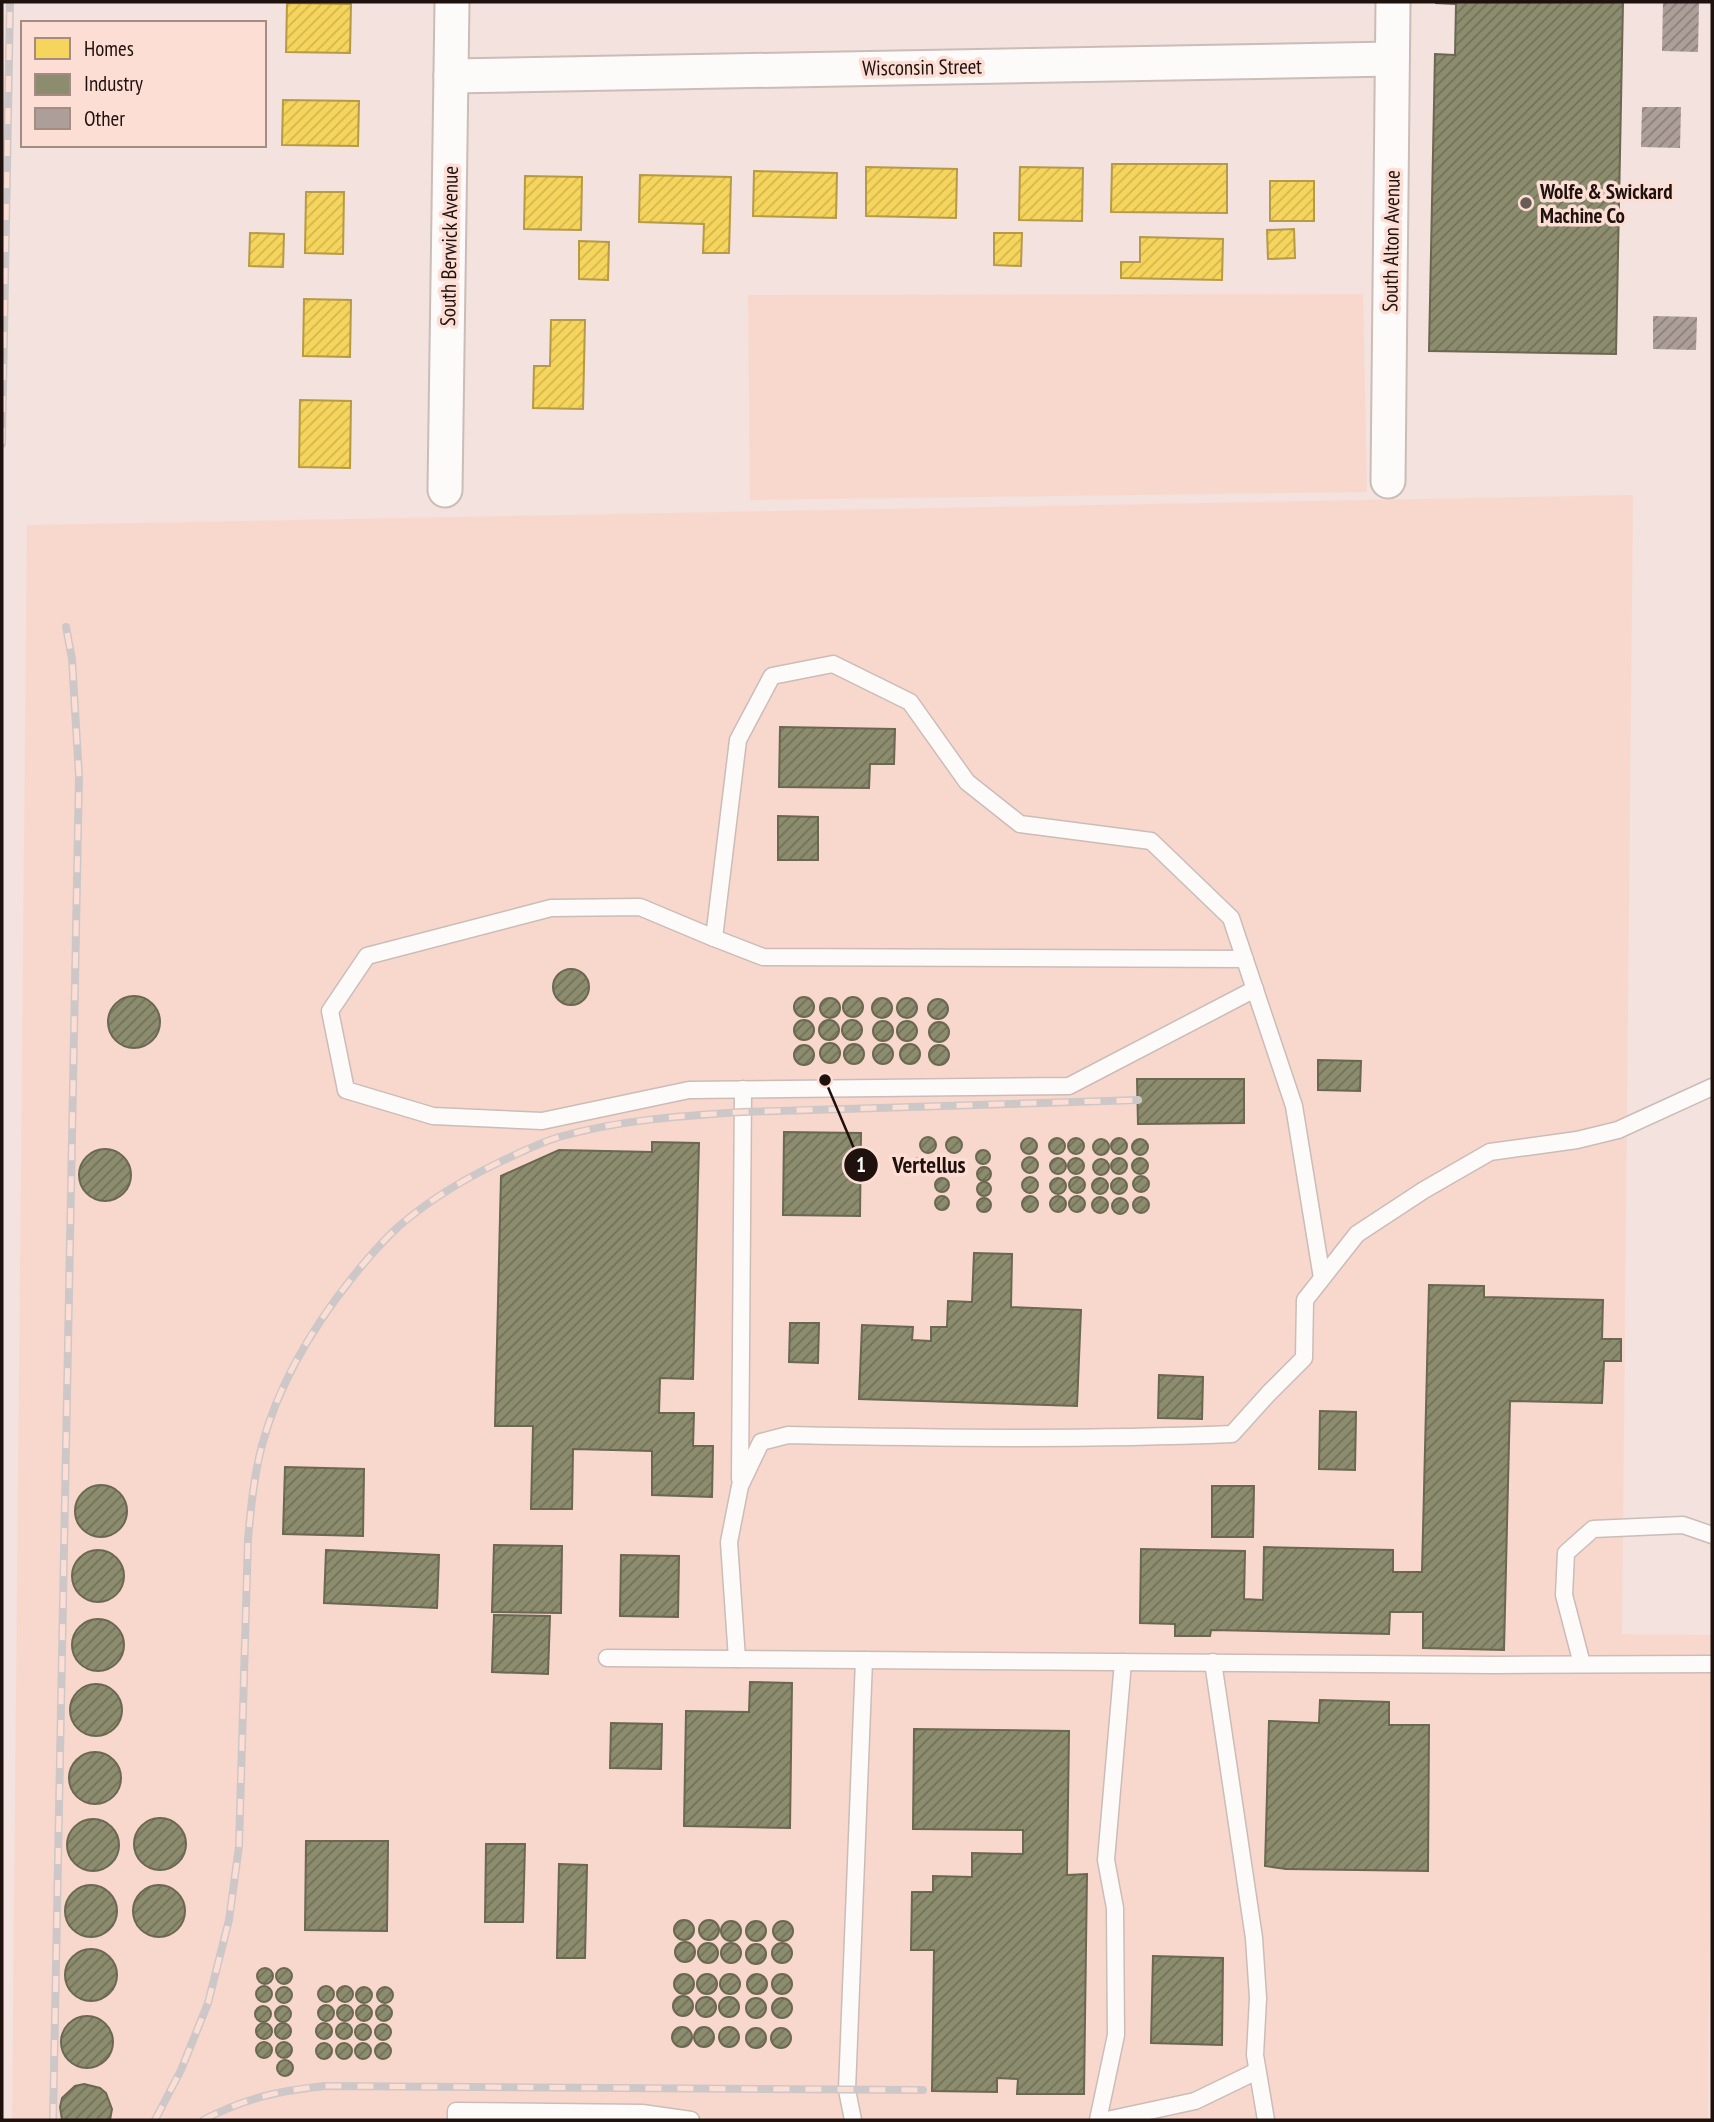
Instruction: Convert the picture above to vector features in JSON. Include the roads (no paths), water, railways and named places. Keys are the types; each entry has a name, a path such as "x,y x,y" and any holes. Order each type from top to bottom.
{"street":[{"name":"South Berwick Avenue","path":"445,490 452,2"},
{"name":"South Alton Avenue","path":"1388,481 1393,2"},
{"name":"Wisconsin Street","path":"451,76 1392,59"}],"lane":[{"path":"714,938 737,740 772,676 833,664 910,702 967,782 1020,824 1150,841 1231,918 1294,1106 1322,1278"},
{"path":"1245,959 763,957 639,907 551,908 368,956 330,1011 346,1090 433,1116 542,1121 689,1090 1069,1086 1255,989"},
{"path":"740,1486 761,1442 788,1435 983,1439 1149,1438 1232,1434 1304,1358 1305,1300 1357,1234 1490,1153 1577,1140 1618,1130 1712,1087"},
{"path":"737,1659 729,1542 740,1486 743,1089"},
{"path":"1582,1664 1564,1595 1566,1553 1593,1529 1683,1525 1712,1535"},
{"path":"607,1658 1712,1664"},
{"path":"858,2120 851,2120 847,2090 864,1660"},
{"path":"1098,2120 1116,2035 1115,1908 1106,1860 1123,1662"},
{"path":"1213,1662 1254,1938 1258,1998 1255,2055 1266,2120"},
{"path":"1107,2120 1195,2101 1258,2071"},
{"path":"456,2120 456,2111 642,2113 691,2120"}],"railway":[{"path":"2,444 10,2"},
{"path":"53,2120 79,776 72,659 66,627"},
{"path":"155,2120 181,2070 208,2003 229,1920 239,1846 248,1539 262,1445 287,1378 310,1336 352,1278 386,1239 434,1199 487,1169 552,1139 604,1126 742,1112 1138,1100"},
{"path":"203,2120 233,2106 262,2097 325,2086 923,2090"}],"place":[{"name":"Wolfe & Swickard Machine Co","path":"1526,203"},
{"name":"Vertellus","path":"825,1080"}]}
